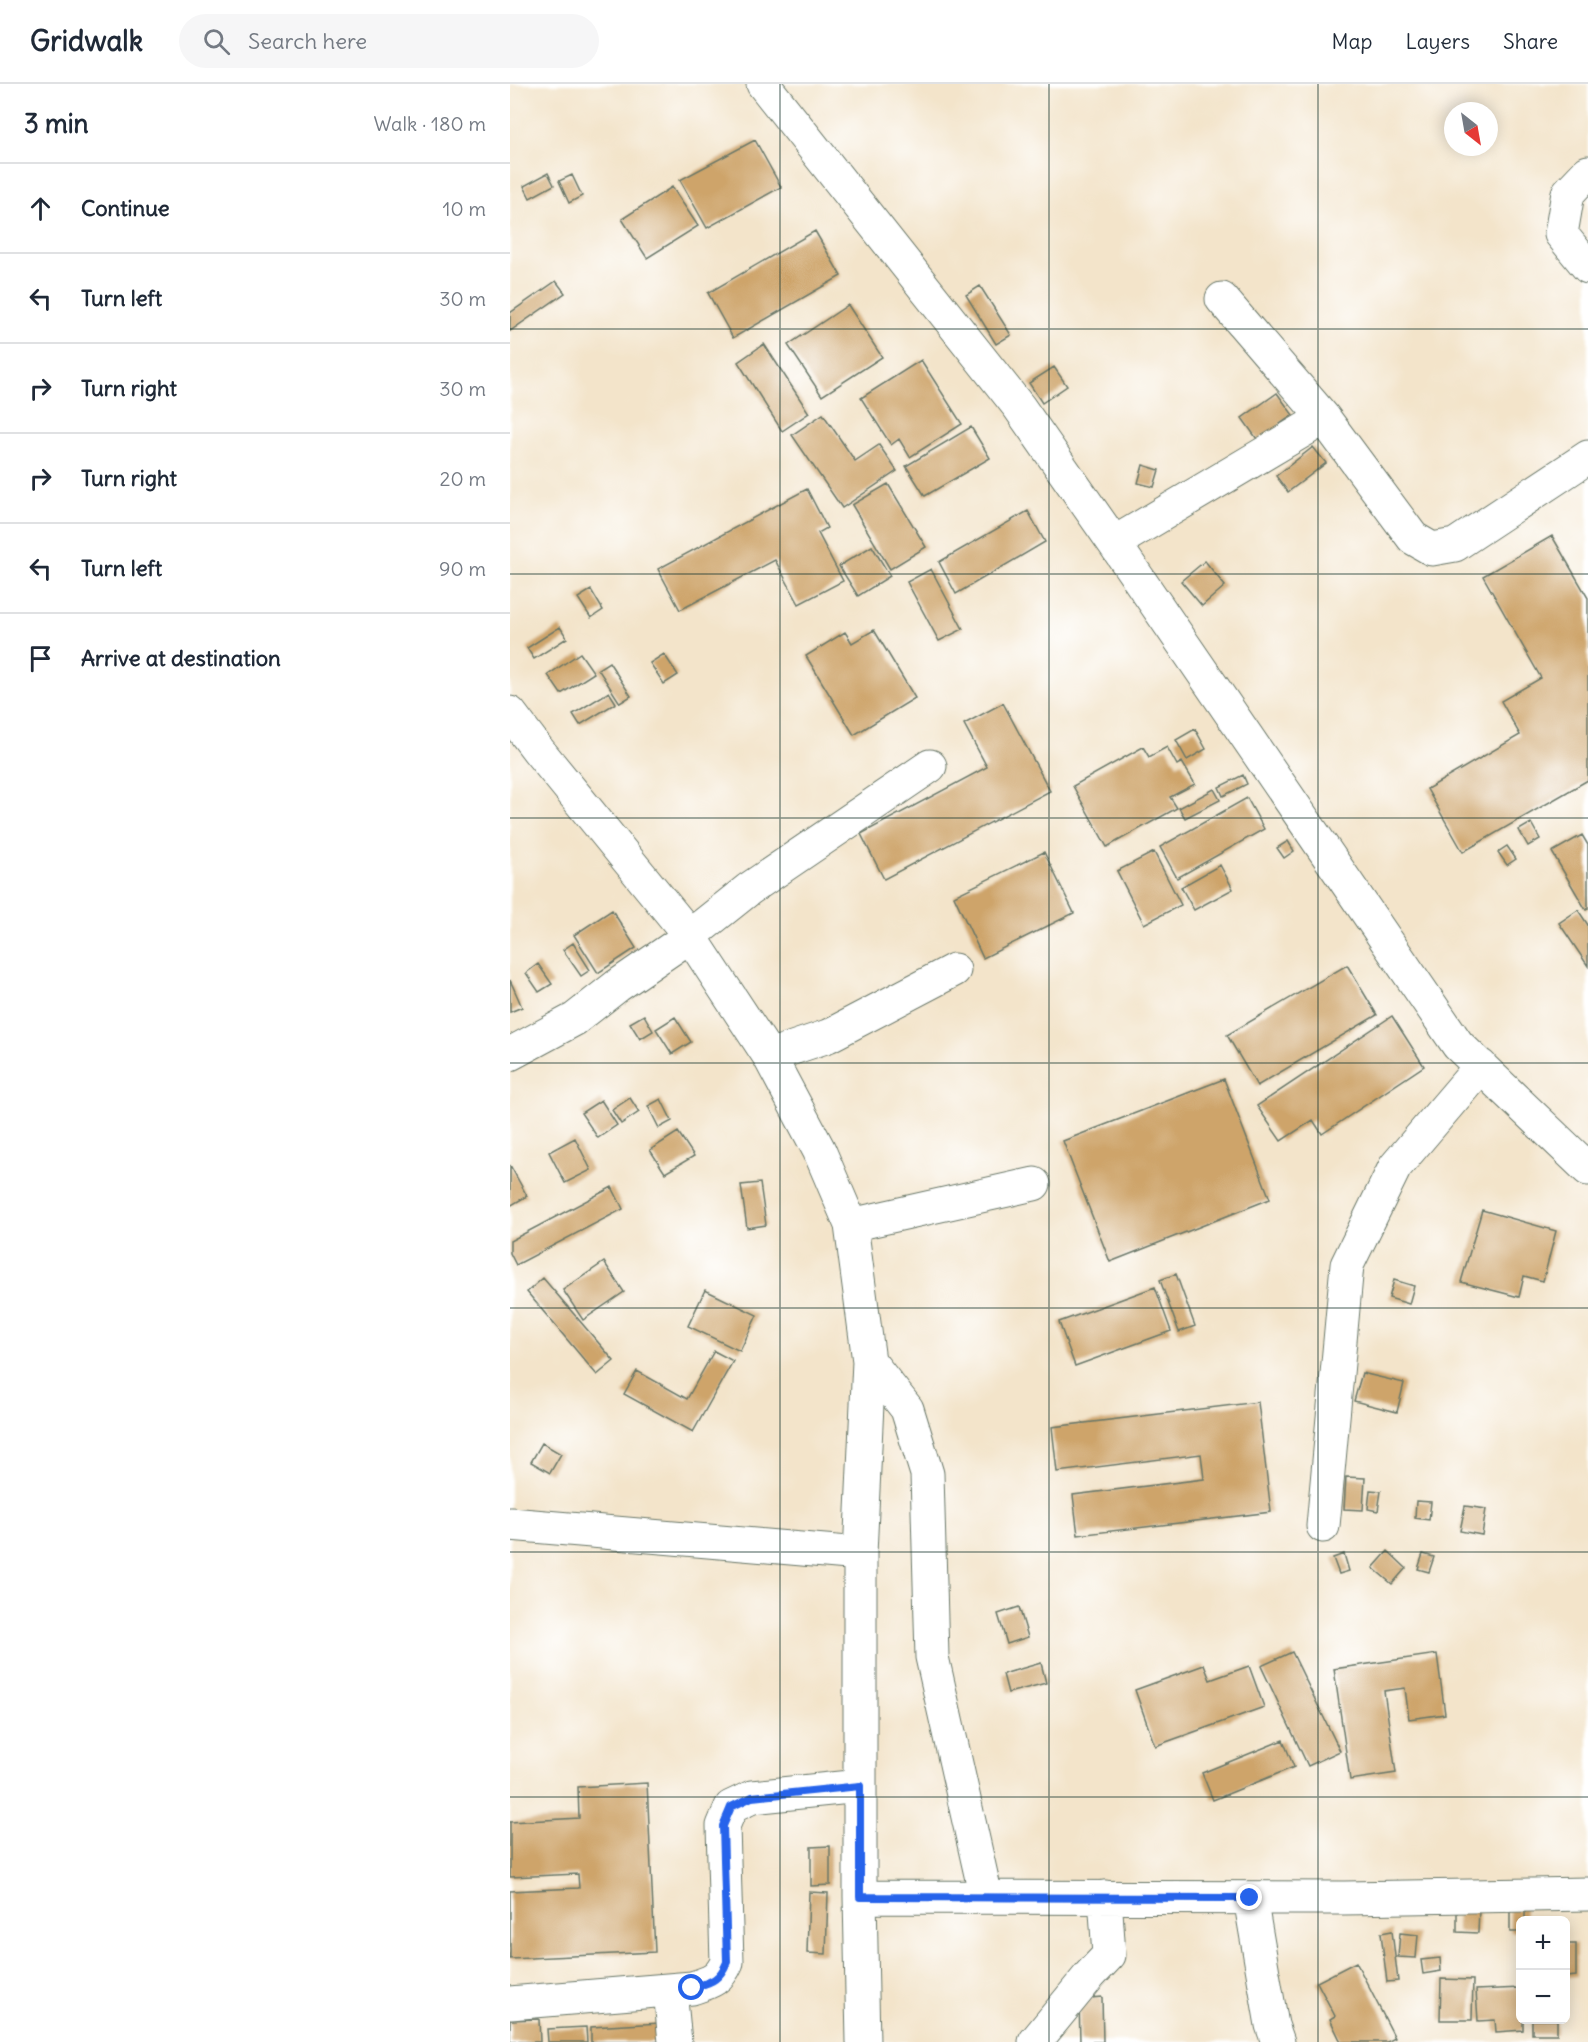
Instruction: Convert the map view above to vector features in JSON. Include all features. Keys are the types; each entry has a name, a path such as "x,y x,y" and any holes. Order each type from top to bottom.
{"street":[{"path":"763,84 1018,407 1114,543 1458,1045 1588,1169"},
{"path":"1588,172 1568,193 1561,234 1588,267"},
{"path":"1222,299 1324,418 1413,538 1432,549 1455,545 1588,457"},
{"path":"1114,543 1324,418"},
{"path":"510,713 690,936 769,1056 819,1150 851,1225 869,1360 860,1554 860,1897 863,2042"},
{"path":"510,1054 575,1019 617,986 690,936 749,889 930,766"},
{"path":"769,1056 828,1036 954,970"},
{"path":"1323,1526 1347,1265 1395,1167 1481,1066"},
{"path":"851,1225 1034,1184"},
{"path":"869,1360 907,1409 927,1474 932,1658 986,1897"},
{"path":"510,1524 860,1554"},
{"path":"510,2003 692,1988 711,1982 722,1975 727,1962 723,1826 731,1807 752,1797 860,1786"},
{"path":"860,1897 1250,1898 1588,1893"},
{"path":"1035,2042 1089,1975 1109,1955 1105,1897"},
{"path":"1250,1898 1272,2025 1278,2042"},
{"path":"670,1990 675,2042"}],"building":[{"path":"755,140 781,187 707,228 680,180"},
{"path":"548,173 554,185 530,198 524,186"},
{"path":"572,175 582,196 569,203 559,181"},
{"path":"672,187 698,226 647,258 622,219"},
{"path":"815,231 841,276 733,338 708,293"},
{"path":"556,281 565,293 510,331 510,313"},
{"path":"980,286 1011,335 996,344 966,295"},
{"path":"848,305 882,357 822,396 788,345"},
{"path":"764,344 809,413 782,431 738,362"},
{"path":"921,360 962,424 910,457 899,439 891,445 861,398"},
{"path":"1054,367 1067,386 1042,403 1029,383"},
{"path":"1277,393 1293,415 1280,424 1286,433 1264,449 1242,418"},
{"path":"823,414 855,461 879,445 897,471 842,508 792,435"},
{"path":"971,427 990,458 925,496 906,466"},
{"path":"1313,447 1326,463 1288,492 1276,476"},
{"path":"1143,465 1159,470 1154,487 1138,483"},
{"path":"888,484 926,547 890,569 852,505"},
{"path":"807,489 827,528 818,533 843,581 799,604 775,560 680,610 658,569"},
{"path":"1028,511 1045,542 956,594 939,562"},
{"path":"1552,536 1588,598 1588,780 1463,852 1427,789 1520,735 1501,701 1541,678 1483,576"},
{"path":"872,546 890,576 858,596 839,566"},
{"path":"1205,561 1225,586 1202,606 1181,581"},
{"path":"931,569 963,629 939,641 907,582"},
{"path":"591,590 603,610 591,618 578,598"},
{"path":"560,627 567,638 534,659 527,648"},
{"path":"874,630 915,698 854,735 806,656 845,632 852,643"},
{"path":"580,653 594,673 561,694 548,675"},
{"path":"664,654 678,675 664,684 650,663"},
{"path":"609,662 631,696 620,703 598,669"},
{"path":"609,692 616,703 580,725 573,714"},
{"path":"1003,703 1050,791 884,879 861,834 987,767 964,724"},
{"path":"1195,729 1206,749 1187,760 1176,740"},
{"path":"1143,747 1149,757 1167,747 1177,765 1182,762 1195,784 1170,797 1177,808 1107,847 1073,786"},
{"path":"1243,775 1247,784 1223,796 1219,787"},
{"path":"1214,789 1220,800 1185,818 1179,808"},
{"path":"1247,798 1264,829 1177,878 1160,847"},
{"path":"1531,823 1540,839 1528,846 1519,830"},
{"path":"1582,835 1588,845 1588,909 1586,910 1552,852"},
{"path":"1288,841 1294,851 1284,858 1277,848"},
{"path":"1507,846 1516,859 1507,865 1498,852"},
{"path":"1044,852 1074,913 983,958 954,896"},
{"path":"1154,852 1181,905 1144,924 1117,871"},
{"path":"1220,865 1233,889 1194,910 1181,887"},
{"path":"612,910 636,948 598,973 574,935"},
{"path":"1578,910 1588,925 1588,966 1559,923"},
{"path":"573,943 590,970 581,976 563,950"},
{"path":"538,964 552,984 539,992 526,973"},
{"path":"1347,965 1377,1015 1257,1086 1227,1035"},
{"path":"510,980 522,1007 510,1012"},
{"path":"644,1015 653,1031 640,1039 630,1023"},
{"path":"1392,1016 1424,1066 1322,1134 1313,1120 1281,1141 1257,1106"},
{"path":"675,1017 691,1042 672,1054 656,1029"},
{"path":"1224,1079 1270,1199 1110,1262 1063,1141"},
{"path":"630,1098 639,1112 621,1124 612,1110"},
{"path":"661,1099 672,1121 659,1128 648,1106"},
{"path":"601,1100 617,1125 598,1138 581,1113"},
{"path":"678,1132 694,1156 665,1173 650,1150"},
{"path":"575,1138 591,1170 565,1183 549,1152"},
{"path":"510,1165 527,1196 510,1206"},
{"path":"760,1183 766,1225 747,1228 741,1185"},
{"path":"612,1187 623,1209 516,1265 510,1253 510,1241"},
{"path":"1482,1210 1556,1231 1543,1281 1524,1276 1519,1297 1461,1282"},
{"path":"604,1262 624,1292 583,1320 563,1290"},
{"path":"1176,1274 1195,1326 1179,1332 1160,1280"},
{"path":"543,1278 614,1361 597,1375 527,1292"},
{"path":"1394,1280 1414,1286 1409,1304 1389,1298"},
{"path":"1155,1287 1171,1331 1075,1366 1059,1322"},
{"path":"705,1290 757,1315 740,1351 688,1326"},
{"path":"714,1351 733,1361 693,1432 624,1394 637,1371 687,1399"},
{"path":"1362,1373 1404,1383 1397,1412 1354,1401"},
{"path":"1258,1402 1271,1512 1078,1535 1073,1495 1204,1479 1201,1454 1057,1472 1052,1427"},
{"path":"542,1443 561,1454 550,1473 531,1462"},
{"path":"1346,1477 1365,1478 1363,1510 1344,1509"},
{"path":"1370,1490 1381,1491 1378,1511 1368,1509"},
{"path":"1416,1501 1431,1502 1429,1520 1415,1518"},
{"path":"1465,1506 1486,1509 1482,1535 1460,1531"},
{"path":"1388,1551 1406,1568 1392,1584 1373,1568"},
{"path":"1344,1554 1349,1571 1339,1574 1333,1558"},
{"path":"1423,1554 1434,1557 1429,1572 1418,1569"},
{"path":"1019,1607 1028,1637 1007,1644 998,1614"},
{"path":"1292,1652 1340,1751 1308,1766 1261,1666"},
{"path":"1437,1654 1445,1714 1409,1719 1405,1688 1384,1691 1396,1773 1350,1780 1334,1669"},
{"path":"1041,1663 1046,1683 1008,1693 1003,1674"},
{"path":"1204,1665 1210,1680 1249,1666 1264,1707 1155,1746 1135,1690"},
{"path":"1283,1740 1294,1767 1213,1800 1202,1773"},
{"path":"647,1783 655,1952 510,1959 510,1891 579,1888 578,1874 510,1877 510,1822 579,1818 578,1787"},
{"path":"830,1846 830,1885 811,1886 811,1847"},
{"path":"809,1892 828,1893 826,1954 807,1953"},
{"path":"1510,1907 1525,1907 1525,1916 1516,1916 1516,1932 1510,1932"},
{"path":"1457,1908 1479,1908 1478,1933 1457,1932"},
{"path":"1392,1931 1398,1981 1387,1982 1381,1933"},
{"path":"1400,1933 1418,1935 1416,1958 1398,1957"},
{"path":"1570,1944 1576,1944 1576,1976 1570,1977"},
{"path":"1440,1958 1441,1971 1423,1974 1421,1960"},
{"path":"1356,1962 1395,2038 1387,2042 1341,2042 1330,2019 1335,2016 1317,1982"},
{"path":"1441,1979 1473,1980 1472,2020 1440,2020"},
{"path":"1516,1988 1516,2024 1523,2024 1523,2030 1496,2032 1495,2020 1478,2021 1476,1990"},
{"path":"1102,1997 1103,2042 1080,2042 1079,1999"},
{"path":"539,2019 540,2042 510,2042 510,2020"},
{"path":"661,2023 662,2042 591,2042 591,2027"},
{"path":"1532,2024 1557,2024 1557,2034 1532,2034"},
{"path":"586,2027 587,2042 548,2042 547,2029"}],"route":[{"path":"692,1988 711,1982 722,1975 727,1962 723,1826 731,1807 752,1797 860,1786 860,1897 1250,1898"}]}
